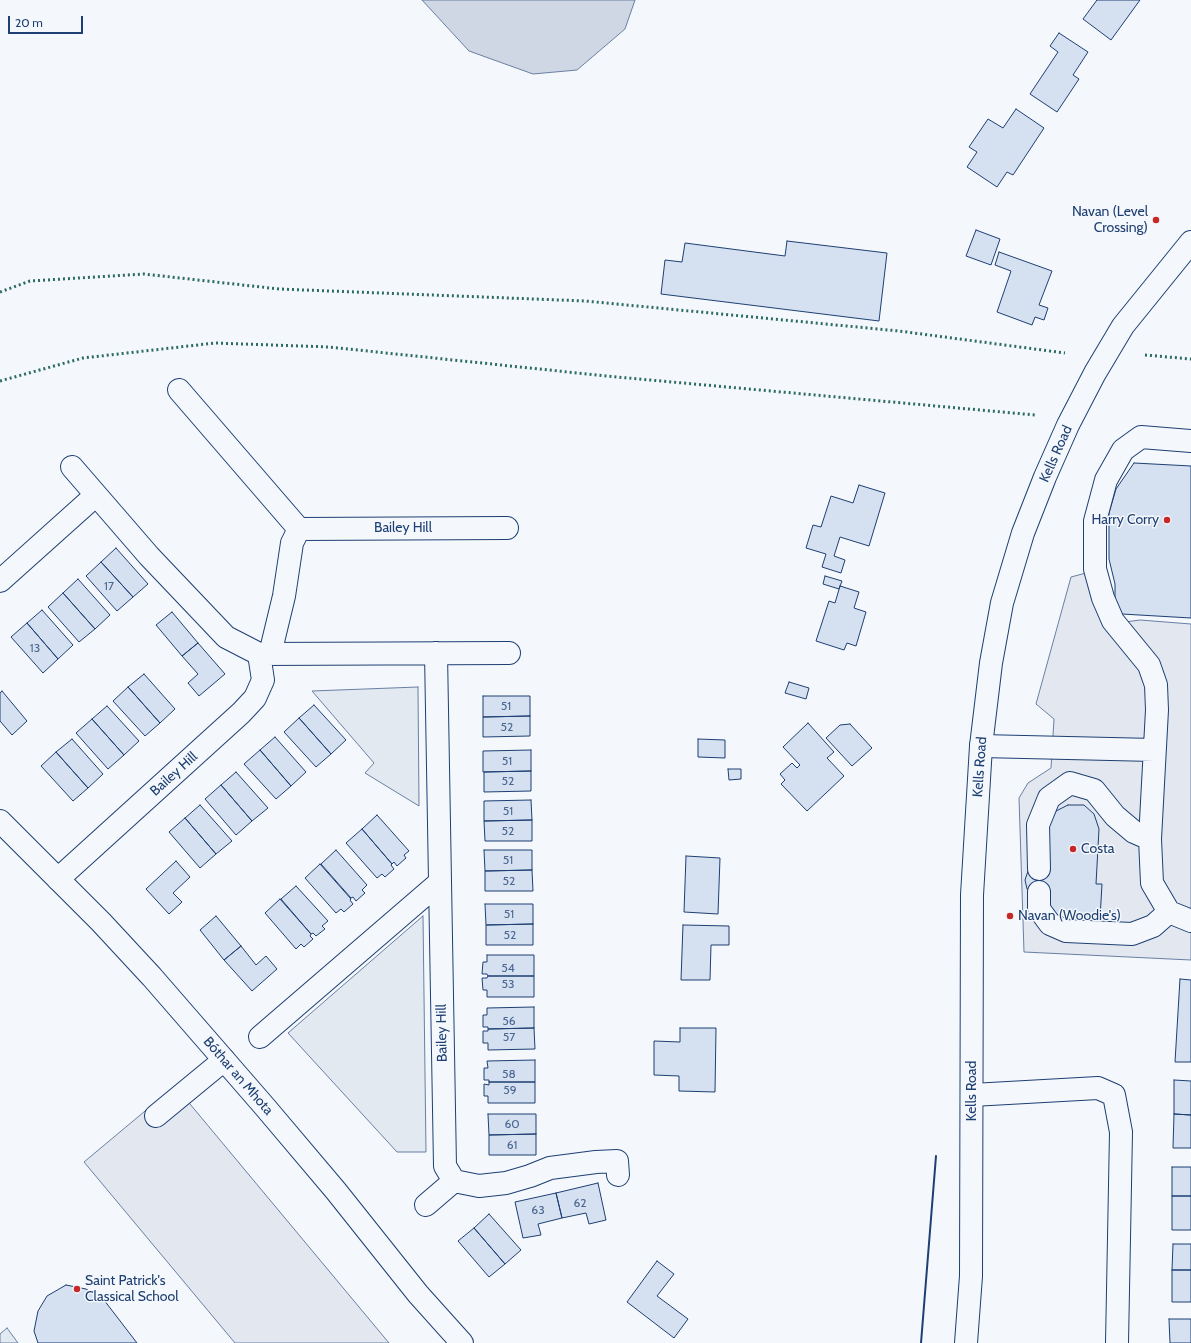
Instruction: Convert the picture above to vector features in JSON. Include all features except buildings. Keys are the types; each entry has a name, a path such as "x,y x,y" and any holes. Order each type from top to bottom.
{"street":[{"name":"Kells Road","path":"966,1343 971,1276 972,895 981,746 991,663 1002,603 1023,532 1045,477 1068,425 1095,373 1123,326 1191,242"},
{"path":"179,390 299,529"},
{"path":"1191,441 1141,437 1123,450 1106,480 1095,521 1095,569 1103,598 1113,621 1149,665 1156,685 1157,710 1150,839 1152,883 1169,912 1191,921"},
{"path":"72,467 150,556 226,637 264,654 509,653"},
{"path":"0,581 96,495"},
{"name":"Bailey Hill","path":"58,878 241,713 255,698 263,680 264,654 284,596 292,543 299,529 507,528"},
{"name":"Bailey Hill","path":"436,653 444,1166 454,1181"},
{"path":"981,746 1154,750"},
{"path":"1039,868 1038,825 1049,798 1070,783 1094,790 1115,816 1134,832 1150,839"},
{"name":"Bóthar an Mhota","path":"0,821 58,878 152,977 336,1191 418,1294 462,1343"},
{"path":"260,1037 440,882"},
{"path":"1039,892 1039,909 1050,924 1066,931 1132,934 1153,926 1169,912"},
{"path":"156,1116 224,1060"},
{"path":"972,1094 1098,1088 1114,1095 1121,1132 1117,1343"},
{"path":"426,1205 454,1181 479,1186 506,1183 550,1168 617,1161 618,1175"}],"shaded area":[{"path":"422,0 635,0 625,29 577,70 533,74 469,51"},
{"path":"1086,573 1125,622 1140,620 1191,624 1191,960 1024,952 1019,798 1028,783 1051,768 1054,719 1036,704 1071,577"},
{"path":"418,687 419,806 365,773 374,763 312,691"},
{"path":"423,916 426,1152 397,1152 288,1033"},
{"path":"175,1086 389,1343 235,1343 84,1162"},
{"path":"7,1328 18,1343 0,1343 0,1334"}],"hedge":[{"path":"0,292 30,281 144,274 279,289 585,301 899,331 1065,353"},
{"path":"0,381 83,358 215,343 329,347 606,376 1035,415"},
{"path":"1145,355 1191,359"}],"wall":[{"path":"921,1343 936,1156"}],"place":[{"name":"Navan (Level Crossing)","path":"1156,220"},
{"name":"Harry Corry","path":"1167,520"},
{"name":"Costa","path":"1073,849"},
{"name":"Navan (Woodie's)","path":"1010,916"},
{"name":"Saint Patrick's Classical School","path":"77,1289"}]}
